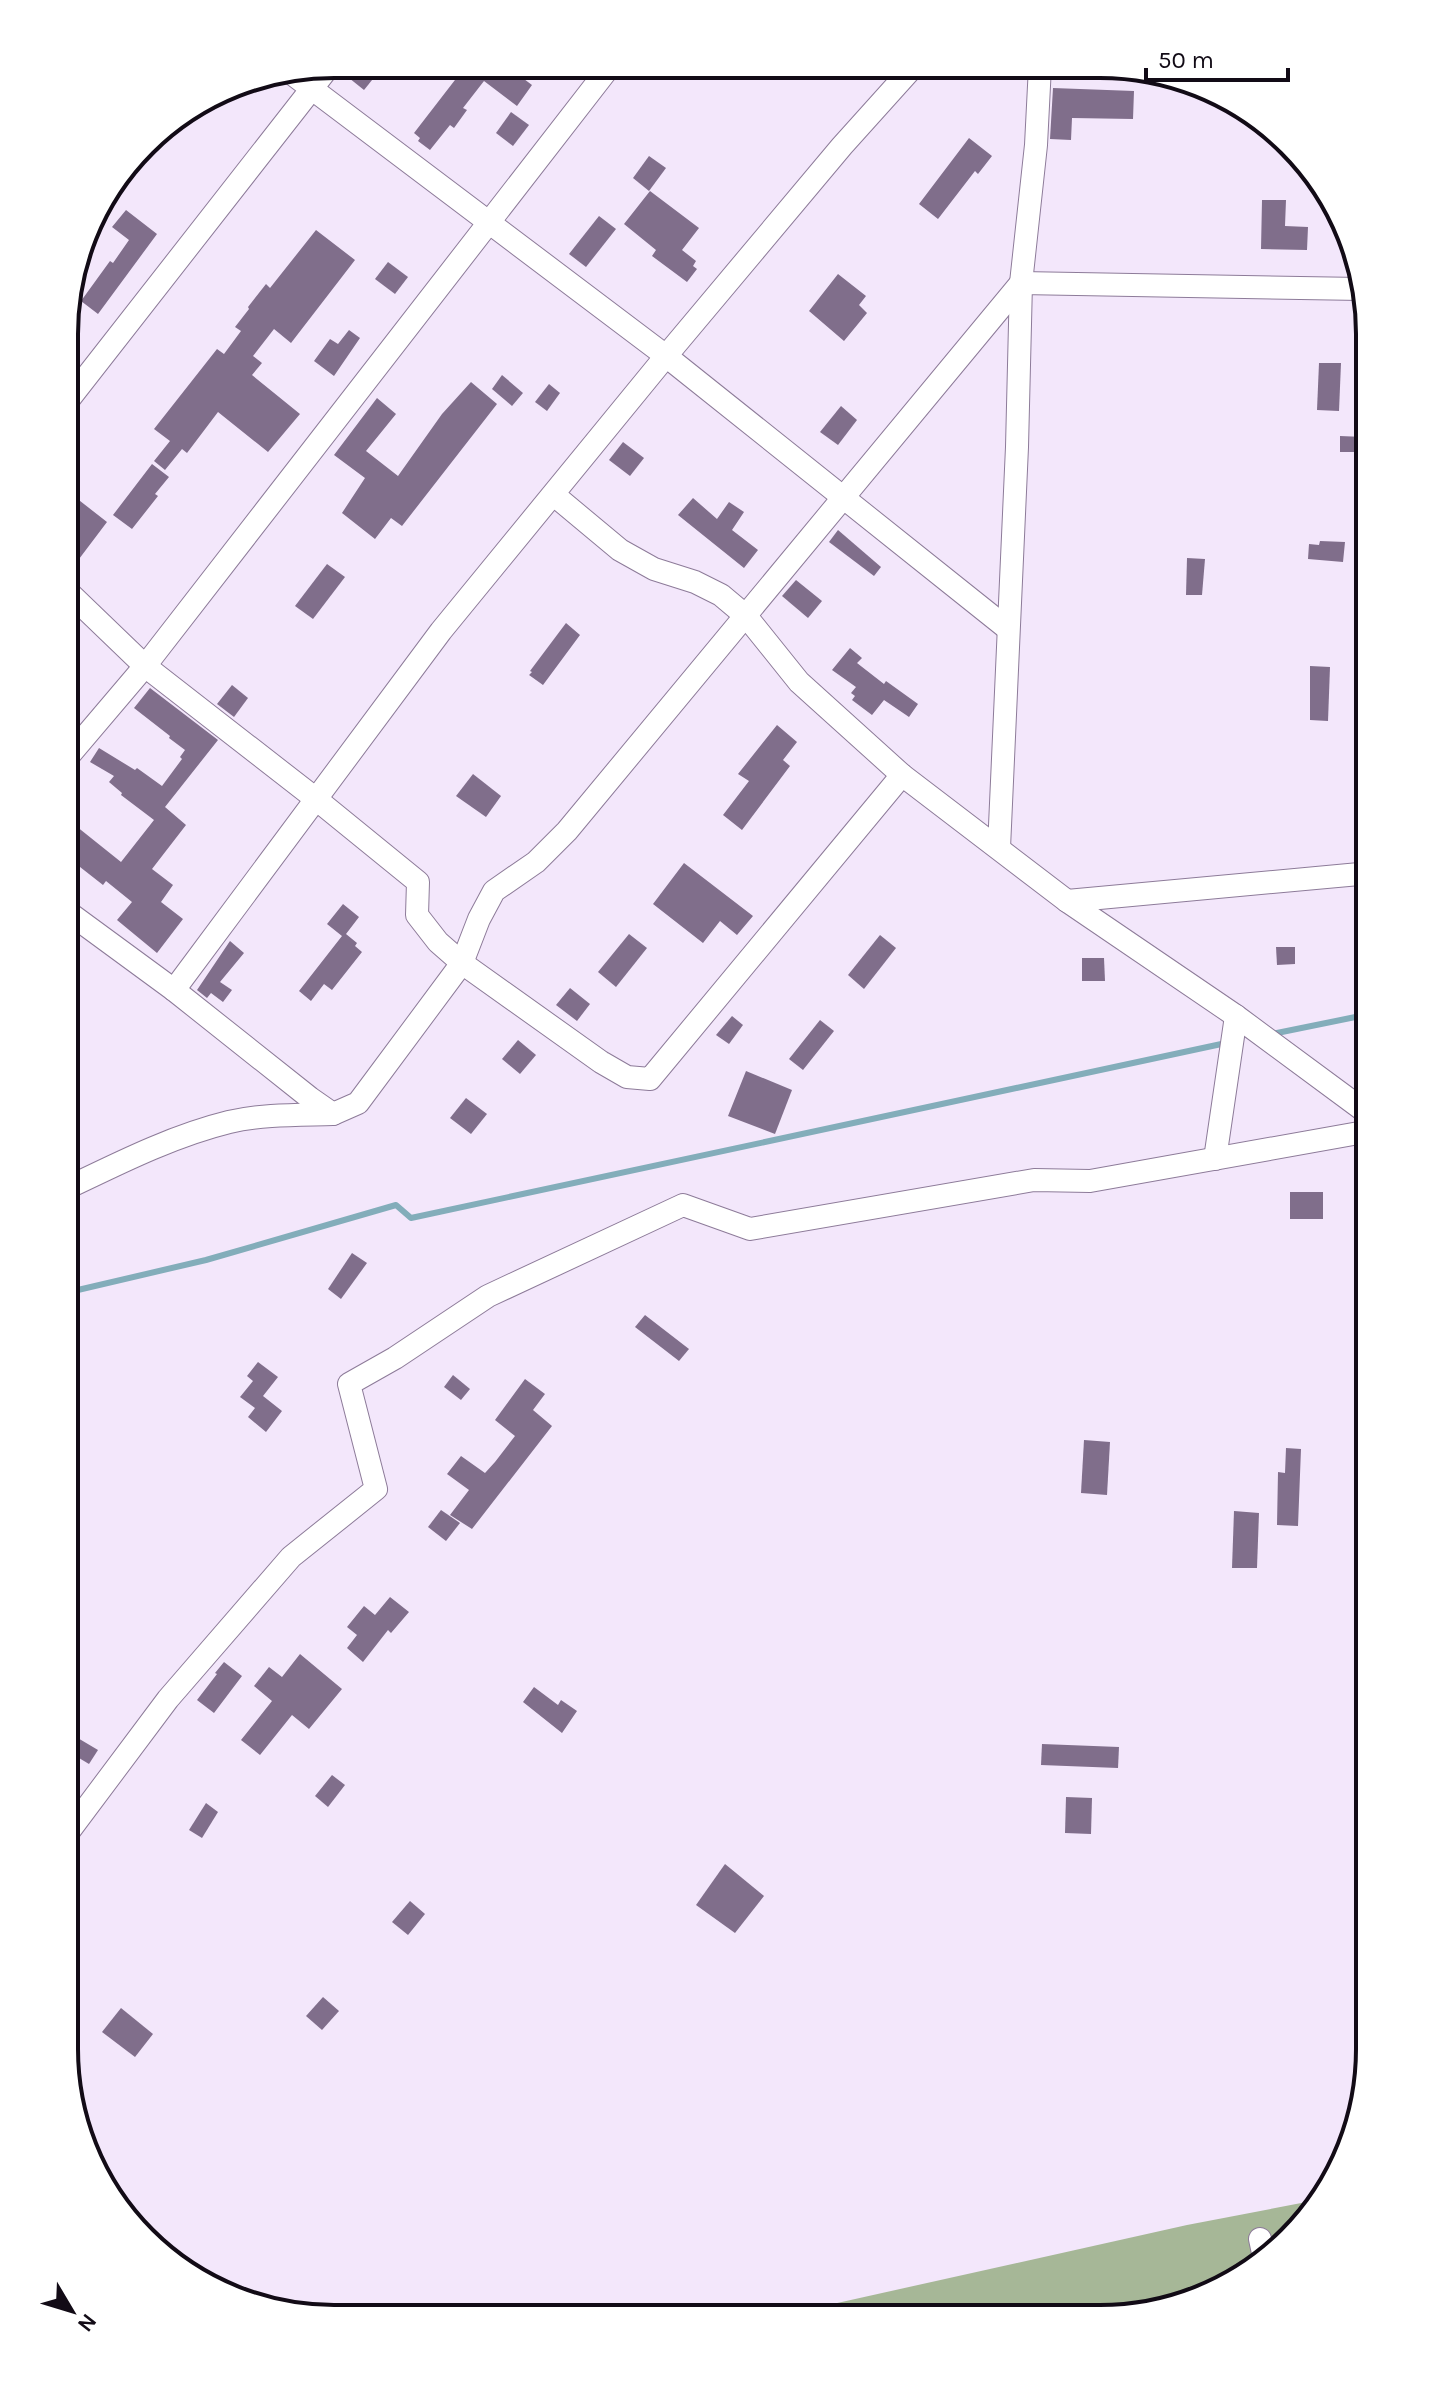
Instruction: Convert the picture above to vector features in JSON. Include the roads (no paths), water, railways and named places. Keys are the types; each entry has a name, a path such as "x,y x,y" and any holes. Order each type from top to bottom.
{"street":[{"path":"78,745 145,666 601,78"},
{"path":"174,990 441,631 666,356 842,146 903,78"},
{"path":"999,848 1021,283 1036,145 1039,78"},
{"path":"78,388 320,79"},
{"path":"300,80 666,356 1008,629"},
{"path":"1021,283 1352,289"},
{"path":"78,1183 126,1160 229,1122 260,1117 333,1114 358,1103 462,963 494,891 536,862 567,831 1021,283"},
{"path":"554,495 620,550 654,569 695,582 721,595 746,616 799,682 902,775 1067,901 1236,1016 1356,1104"},
{"path":"78,602 145,666 418,882 417,915 438,942 462,963 601,1062 627,1077 650,1079 902,775"},
{"path":"1067,901 1356,874"},
{"path":"78,920 333,1114"},
{"path":"1215,1159 1236,1016"},
{"path":"78,1819 168,1699 291,1557 376,1489 349,1384 395,1358 488,1296 683,1205 750,1229 1034,1180 1090,1181 1356,1134"}],"waterway":[{"path":"1272,1034 1356,1017"},
{"path":"78,1290 206,1260 396,1205 411,1218 1226,1043"}]}
